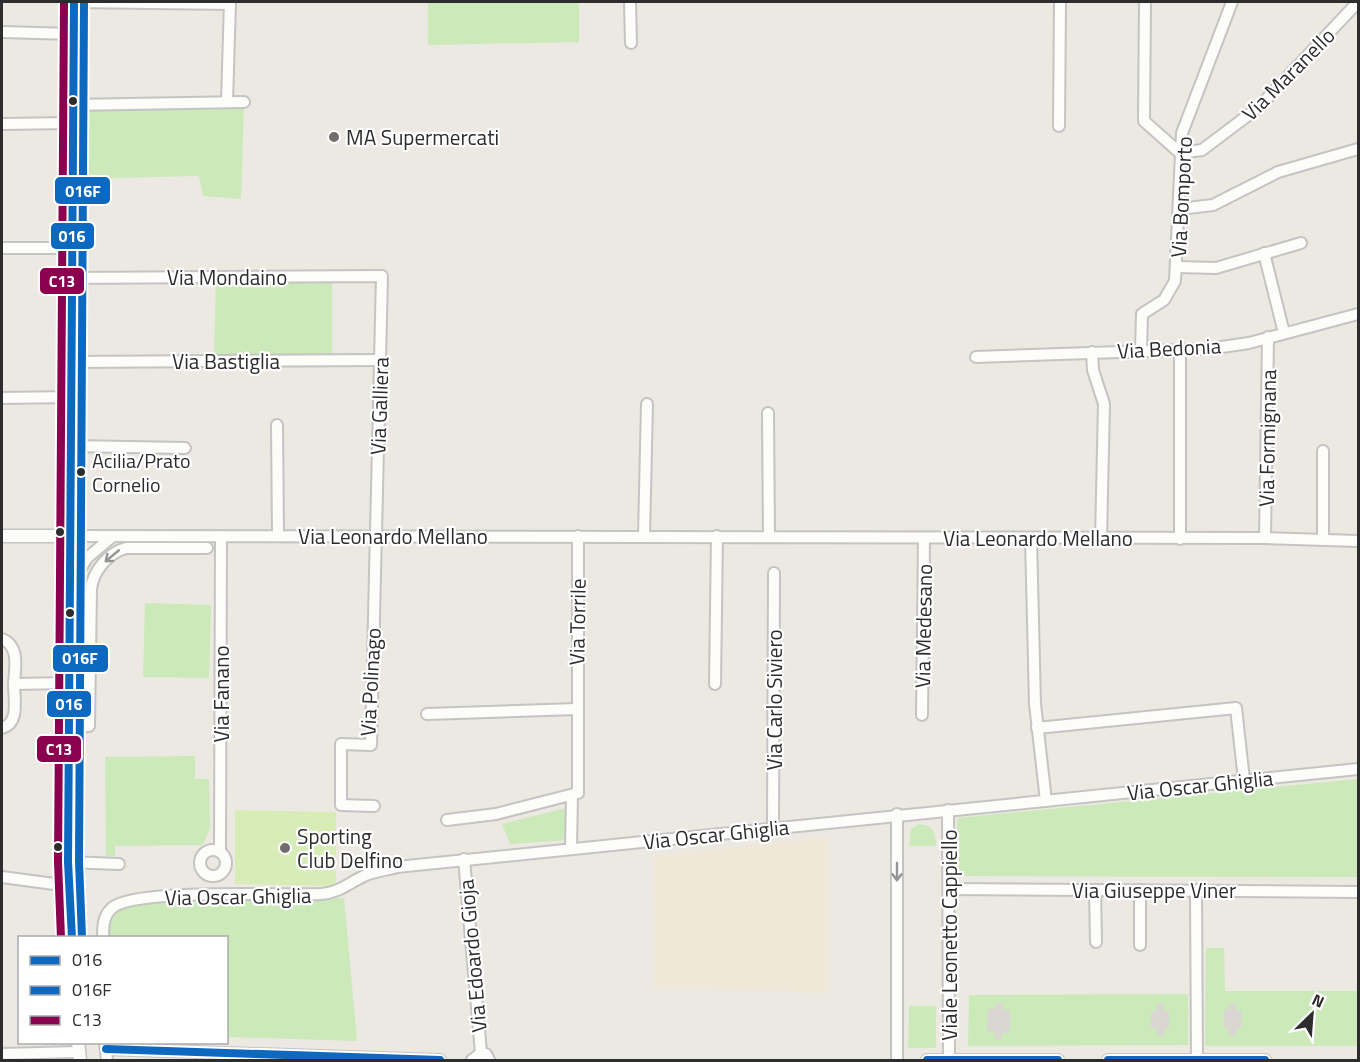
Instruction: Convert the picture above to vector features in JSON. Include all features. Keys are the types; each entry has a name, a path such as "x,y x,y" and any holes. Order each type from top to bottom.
{"street":[{"path":"72,936 68,862 71,105 74,2 230,3 227,102"},
{"path":"630,2 631,43"},
{"path":"1059,126 1060,2"},
{"path":"1145,2 1144,121 1180,153"},
{"name":"Via Bomporto","path":"1141,350 1142,314 1164,300 1175,281 1182,133 1232,2"},
{"name":"Via Maranello","path":"1180,153 1202,150 1258,108 1359,2"},
{"path":"2,32 73,34"},
{"path":"71,105 244,102"},
{"path":"2,124 71,123"},
{"path":"1179,209 1213,205 1278,172 1359,149"},
{"path":"1177,267 1216,268 1301,243"},
{"path":"2,249 71,248"},
{"path":"1264,253 1284,333"},
{"name":"Via Mondaino","path":"71,278 382,276"},
{"name":"Via Galliera","path":"375,535 382,276"},
{"name":"Via Bedonia","path":"976,357 1208,349 1268,337 1359,314"},
{"name":"Via Formignana","path":"1265,538 1268,337"},
{"path":"1180,349 1180,539"},
{"path":"1092,352 1096,384 1102,392 1104,404 1101,538"},
{"name":"Via Bastiglia","path":"71,362 381,360"},
{"path":"2,398 71,397"},
{"path":"644,536 647,404"},
{"path":"768,413 769,536"},
{"path":"277,425 278,536"},
{"path":"70,446 185,448"},
{"path":"1323,451 1323,540"},
{"name":"Via Polinago","path":"374,806 341,805 341,744 371,745 375,535"},
{"path":"2,536 70,536"},
{"name":"Via Leonardo Mellano","path":"70,536 769,536 1265,538 1359,541"},
{"path":"70,586 87,558 113,536"},
{"path":"168,536 168,548"},
{"name":"Via Fanano","path":"220,851 221,536"},
{"name":"Via Torrile","path":"571,848 572,795 578,793 576,709 578,536"},
{"path":"715,684 717,536"},
{"name":"Via Medesano","path":"922,715 924,538"},
{"path":"1031,538 1035,704 1046,801"},
{"path":"70,726 89,726 93,578 112,554 120,550 207,548"},
{"name":"Via Carlo Siviero","path":"773,828 774,573"},
{"path":"2,639 9,643 15,652 14,717 10,724 2,728"},
{"path":"14,684 69,683"},
{"path":"1037,728 1236,708 1244,780"},
{"path":"427,714 576,709"},
{"name":"Via Oscar Ghiglia","path":"103,936 103,921 113,908 131,900 223,894 323,894 341,890 367,875 397,867 897,814 1359,769"},
{"path":"447,819 496,814 572,795"},
{"name":"Viale Leonetto Cappiello","path":"948,810 949,1060"},
{"path":"897,814 897,1060"},
{"name":"Via Edoardo Gioja","path":"464,859 474,1059"},
{"path":"68,862 118,864"},
{"path":"2,877 69,886"},
{"name":"Via Giuseppe Viner","path":"949,889 1359,892"},
{"path":"1095,890 1096,942"},
{"path":"1140,890 1140,945"},
{"path":"1196,890 1197,1060"},
{"path":"106,1051 440,1060"},
{"path":"2,1054 79,1052"},
{"path":"474,1059 486,1054 489,1060"},
{"path":"927,1060 1058,1060"},
{"path":"1108,1060 1265,1060"}],"shaded area":[{"path":"828,837 828,993 655,987 654,856"},
{"path":"996,1003 1002,1003 1003,1010 1010,1010 1010,1033 1002,1033 1002,1039 995,1039 995,1032 987,1032 988,1009 995,1009"},
{"path":"1157,1004 1164,1004 1164,1011 1169,1011 1169,1029 1164,1029 1163,1037 1157,1036 1157,1029 1151,1028 1151,1011 1157,1011"},
{"path":"1229,1004 1236,1004 1236,1010 1242,1011 1241,1029 1236,1029 1236,1036 1229,1036 1229,1029 1224,1028 1224,1010 1229,1010"}],"green space":[{"path":"428,2 579,2 579,42 428,45"},
{"path":"244,102 241,199 203,196 199,176 71,179 69,105"},
{"path":"216,277 332,277 332,360 214,361"},
{"path":"145,603 211,605 209,678 143,677"},
{"path":"195,756 195,779 209,779 210,828 203,845 115,846 115,856 106,856 105,757"},
{"path":"1358,779 1358,877 958,876 957,818"},
{"path":"566,808 567,840 510,844 502,824"},
{"name":"Sporting Club Delfino","path":"235,810 336,812 336,886 235,884"},
{"path":"919,824 931,828 936,846 909,846 911,829"},
{"path":"344,898 357,1041 228,1037 228,936 109,936 114,917 131,904"},
{"path":"1206,948 1224,948 1225,991 1358,991 1358,1046 1205,1046"},
{"path":"1188,994 1188,1045 968,1046 969,995"},
{"path":"909,1006 936,1006 936,1048 908,1048"}],"transit line":[{"name":"C13","path":"61,936 58,862 64,2"},
{"name":"016","path":"72,936 68,862 74,2"},
{"name":"016F","path":"82,936 79,862 84,2"},
{"name":"016","path":"106,1049 440,1060"},
{"name":"016","path":"927,1060 1058,1060"},
{"name":"016","path":"1108,1060 1265,1060"}],"place":[{"name":"MA Supermercati","path":"334,137"},
{"name":"Acilia/Prato Cornelio","path":"81,472"},
{"name":"Sporting Club Delfino","path":"285,848"}]}
